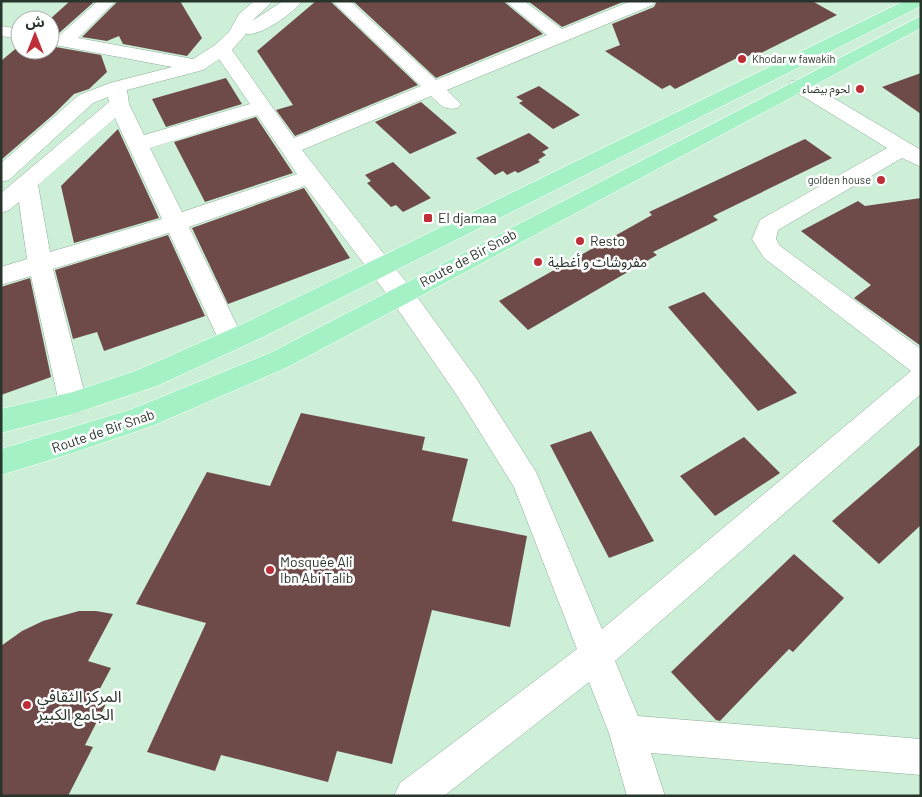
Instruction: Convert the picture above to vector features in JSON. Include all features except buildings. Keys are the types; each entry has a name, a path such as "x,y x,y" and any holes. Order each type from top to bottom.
{"main road":[{"path":"1,421 73,403 147,378 231,340 918,1"},
{"name":"Route de Bir Snab","path":"1,462 68,445 137,421 207,394 278,360 921,21"}],"street":[{"path":"60,37 108,1"},
{"path":"1,175 86,99 118,95 196,66 222,49 237,34 245,18 265,1"},
{"path":"237,34 266,22 294,1"},
{"path":"340,1 451,104"},
{"path":"513,1 560,36"},
{"path":"290,147 560,36 591,31 647,1"},
{"path":"60,41 196,66"},
{"path":"222,49 310,177 401,294 468,389 526,481 627,733 646,796"},
{"path":"798,85 911,154"},
{"path":"118,95 175,223 231,340"},
{"path":"1,205 118,95"},
{"path":"139,144 261,107"},
{"path":"911,154 768,226 764,239 772,252 921,364"},
{"path":"1,276 175,223 310,177"},
{"path":"27,182 40,264 73,403"},
{"path":"413,796 597,655 921,378"},
{"path":"627,733 921,757"}],"place":[{"name":"Khodar w fawakih","path":"742,59"},
{"name":"لحوم بيضاء","path":"860,89"},
{"name":"golden house","path":"881,180"},
{"name":"El djamaa","path":"428,218"},
{"name":"Resto","path":"580,241"},
{"name":"مفروشات و أغطية","path":"538,262"},
{"name":"Mosquée Ali Ibn Abi Talib","path":"270,570"},
{"name":"المركز الثقافي الجامع الكبير","path":"27,705"}]}
